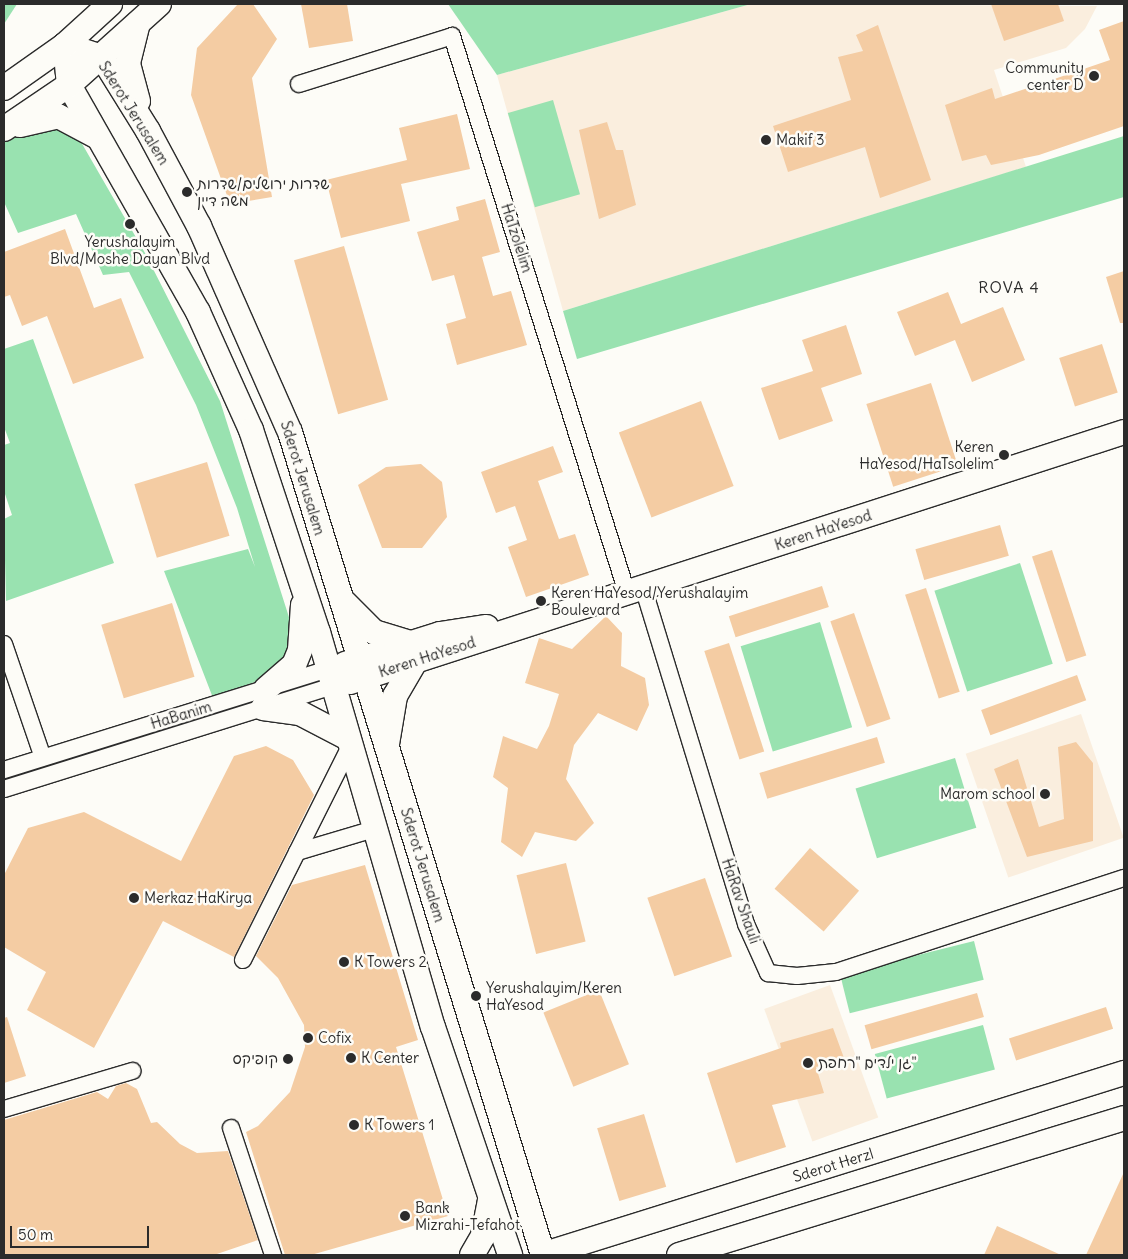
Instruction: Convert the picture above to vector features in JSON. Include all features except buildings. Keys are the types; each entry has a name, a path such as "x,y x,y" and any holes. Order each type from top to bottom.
{"main road":[{"path":"4,88 65,45 110,4"},
{"path":"4,130 68,85 102,57 159,4"},
{"path":"138,23 128,63 148,131"},
{"path":"65,45 68,85 108,150 198,312 232,386 303,586 331,678 347,743 433,1027 490,1190 510,1255"},
{"name":"Sderot Jerusalem","path":"65,45 102,57 148,131 199,226 270,381 309,486 336,590 362,668 542,1255"},
{"path":"4,130 58,116 91,130 108,150"},
{"name":"Keren HaYesod","path":"331,678 413,652 521,627 1124,432"},
{"path":"303,586 300,650 294,664 265,698 300,712 347,743"},
{"path":"336,590 358,620 374,632 413,652 395,696 386,748"},
{"name":"Sderot Herzl","path":"542,1255 1124,1074"},
{"path":"679,1255 1124,1118"},
{"path":"472,1255 487,1222 490,1190"}],"street":[{"name":"HaTzolelim","path":"299,84 452,36 635,590"},
{"name":"HaRav Shauli","path":"635,590 746,924 768,973 797,976 836,972 1124,878"},
{"path":"4,644 43,758"},
{"name":"HaBanim","path":"4,770 331,678"},
{"name":"HaBanim","path":"4,789 265,698"},
{"path":"243,960 297,852 347,743"},
{"path":"297,852 374,829"},
{"path":"4,1109 132,1071"},
{"path":"231,1128 272,1255"}],"shaded area":[{"name":"Makif 3","path":"751,4 1097,6 1085,29 1066,48 994,70 1026,167 563,311 497,75"},
{"name":"Marom school","path":"1081,714 1124,838 1008,878 966,754"},
{"path":"830,985 878,1117 812,1141 764,1009"}],"green space":[{"path":"4,4 17,4 4,24"},
{"path":"448,4 751,4 497,75"},
{"path":"553,100 580,194 535,207 508,113"},
{"path":"58,125 77,135 145,253 220,401 295,636 285,657 268,677 213,698 164,571 248,549 255,567 237,508 196,405 129,272 103,275 76,214 18,233 4,202 4,142 27,130"},
{"path":"1124,136 1124,197 577,359 563,311"},
{"path":"33,339 114,563 6,601 4,519 12,515 4,491 4,445 10,443 4,427 4,349"},
{"path":"1020,563 1053,664 967,692 934,591"},
{"path":"820,622 852,727 773,751 741,646"},
{"path":"955,758 976,828 877,858 856,788"},
{"path":"974,941 984,980 850,1013 840,974"},
{"path":"983,1025 995,1069 887,1098 875,1054"}],"place":[{"name":"Community center D","path":"1094,76"},
{"name":"Makif 3","path":"766,140"},
{"name":"שדרות ירושלים/שדרות משה דיין","path":"187,192"},
{"name":"Yerushalayim Blvd/Moshe Dayan Blvd","path":"130,224"},
{"name":"Keren HaYesod/HaTsolelim","path":"1004,455"},
{"name":"Keren HaYesod/Yerushalayim Boulevard","path":"541,601"},
{"name":"Marom school","path":"1045,794"},
{"name":"Merkaz HaKirya","path":"134,898"},
{"name":"K Towers 2","path":"344,962"},
{"name":"Yerushalayim/Keren HaYesod","path":"476,996"},
{"name":"Cofix","path":"308,1038"},
{"name":"K Center","path":"351,1058"},
{"name":"קופיקס","path":"288,1059"},
{"name":"גן ילדים \"רחפת\"","path":"808,1063"},
{"name":"K Towers 1","path":"354,1125"},
{"name":"Bank Mizrahi-Tefahot","path":"405,1216"}],"district":[{"name":"ROVA 4","path":"1009,287"}]}
